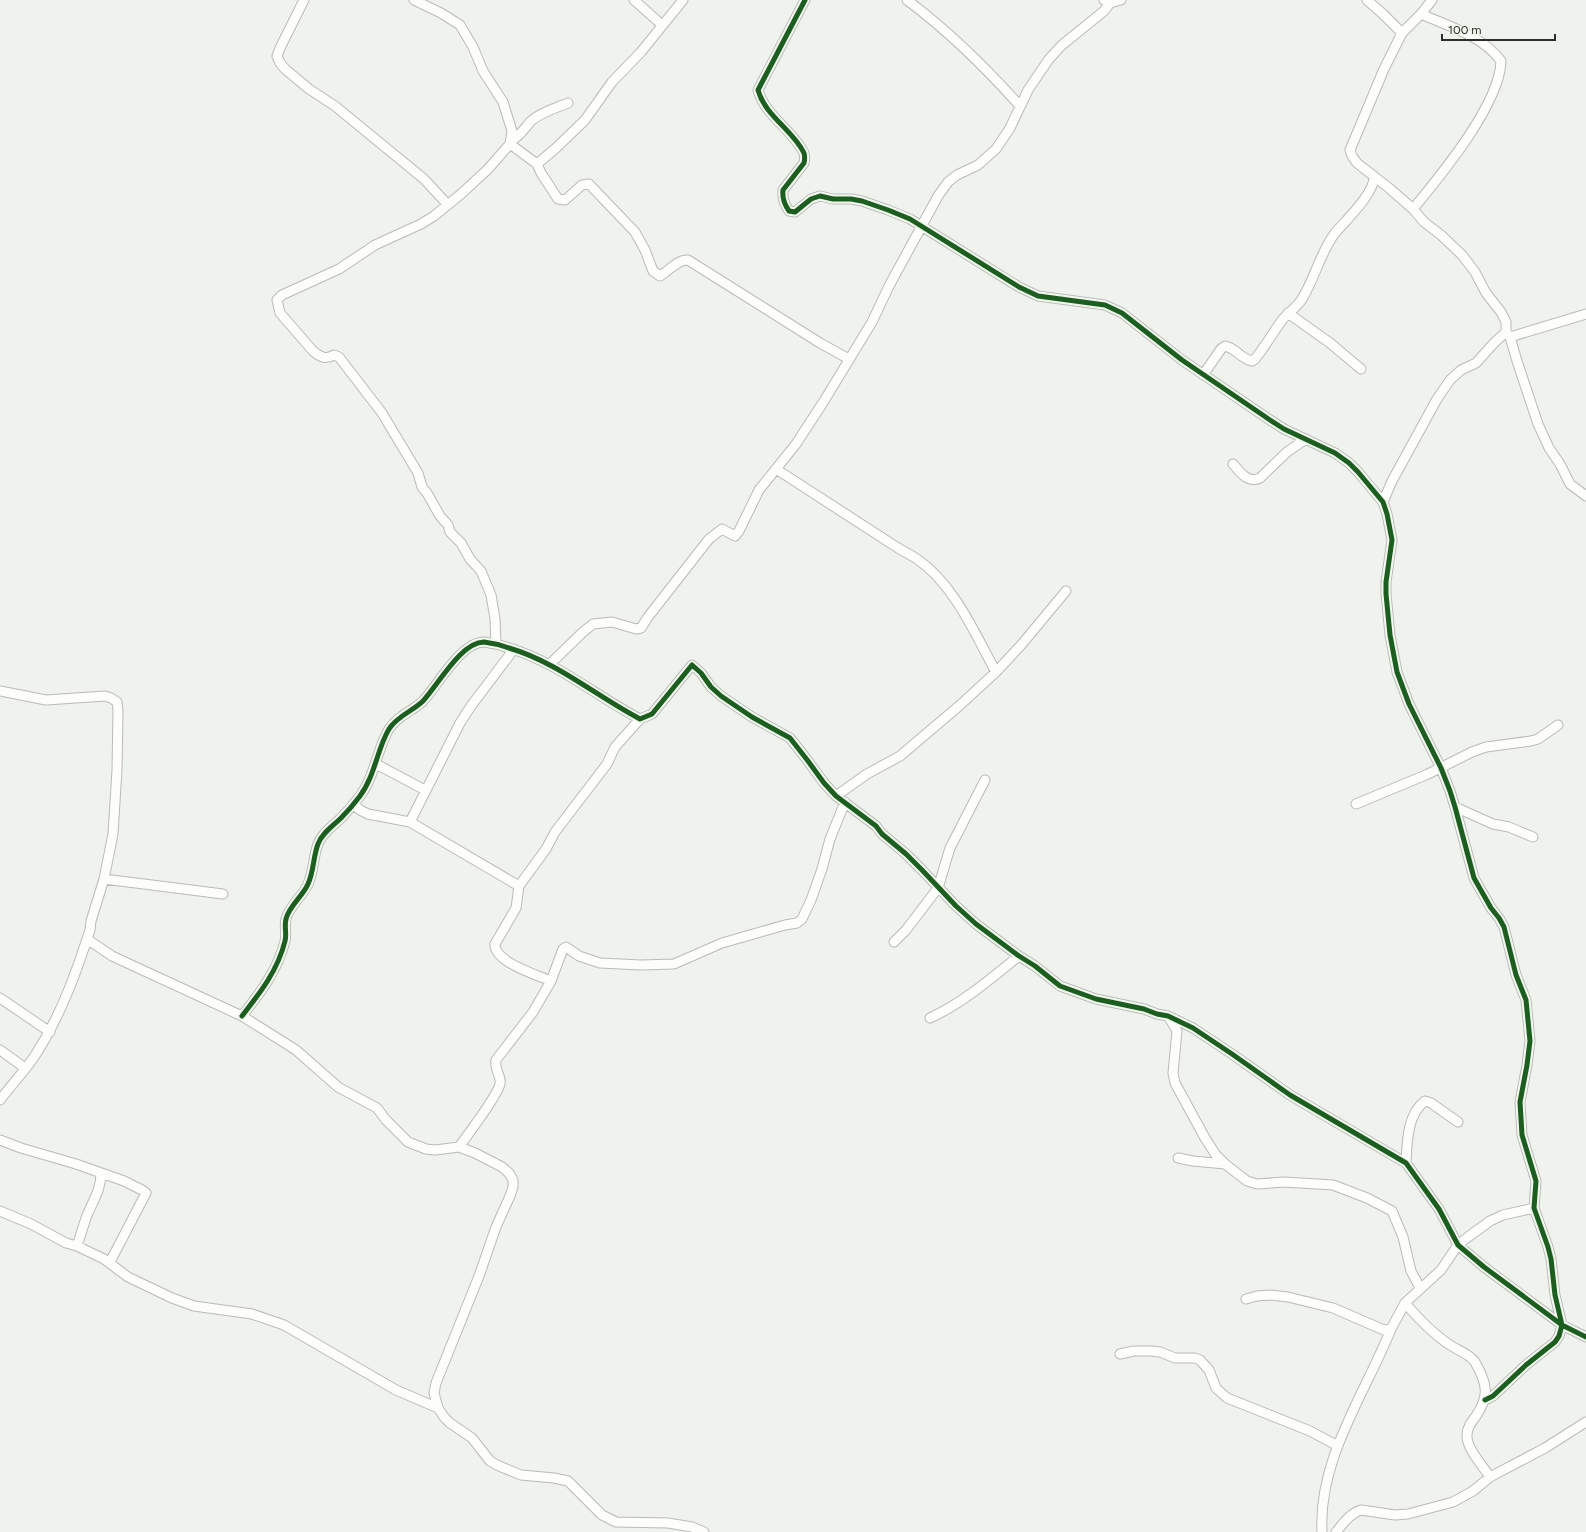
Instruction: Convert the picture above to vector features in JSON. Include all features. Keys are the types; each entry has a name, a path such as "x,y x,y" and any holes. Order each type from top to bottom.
{"street":[{"path":"304,0 280,48 277,56 280,63 297,80 335,106 424,179 448,205"},
{"path":"414,0 441,13 460,25 473,47 483,70 503,102 512,131 510,143"},
{"path":"634,0 662,25"},
{"path":"537,164 585,120 612,82 633,61 683,0"},
{"path":"805,0 758,90 761,99 804,153 804,162 783,190 782,195 785,206 789,211 795,212 810,198 816,196 839,200 851,199 888,210 910,219 941,240 974,258 1002,278 1038,296 1105,306 1122,313 1139,324 1165,347 1203,375 1284,429 1335,453 1349,463 1383,502 1390,522 1392,540 1386,582 1386,594 1393,653 1402,687 1440,768 1455,807 1474,878 1490,908 1499,918 1504,927 1516,975 1526,1000 1530,1041 1528,1065 1520,1102 1522,1135 1536,1181 1534,1208 1550,1253 1555,1295 1562,1325 1560,1336 1555,1342 1526,1365 1493,1396 1485,1400 1470,1423 1467,1434 1472,1451 1490,1477"},
{"path":"908,0 948,35 1020,106"},
{"path":"549,665 593,624 612,622 636,629 641,628 709,540 722,529 735,536 739,531 759,490 796,444 872,322 889,286 938,196 948,182 957,175 983,161 1002,142 1036,77 1049,59 1062,45 1104,11 1107,2 1121,0"},
{"path":"1367,0 1402,33"},
{"path":"1432,0 1422,14 1402,33 1384,69 1350,150 1357,163 1413,209 1424,222 1453,245 1468,262 1486,294 1501,312 1506,322 1508,335 1538,424 1549,448 1560,464 1570,484 1586,496"},
{"path":"1413,209 1438,179 1476,124 1494,90 1501,66 1501,60 1489,48 1467,34 1422,14"},
{"path":"496,644 495,619 491,595 484,577 461,543 450,532 448,525 440,516 422,487 418,473 386,420 339,357 334,355 322,358 313,351 280,313 277,300 282,295 339,269 375,245 421,224 448,205 488,169 510,143 518,137 532,121 542,114 568,103"},
{"path":"510,143 537,164 540,173 558,199 565,200 582,185 589,184 636,232 655,274 660,276 685,259 688,260 820,343 849,359"},
{"path":"1203,375 1225,346 1234,349 1247,360 1252,361 1255,359 1288,314 1301,300 1325,249 1334,234 1356,209 1372,187 1374,176"},
{"path":"1288,314 1330,343 1361,369"},
{"path":"1383,502 1392,481 1437,399 1450,380 1461,370 1476,363 1494,343 1508,335 1586,314"},
{"path":"1233,464 1248,479 1255,480 1260,478 1287,452 1306,439"},
{"path":"776,469 917,559 936,575 966,619 996,672"},
{"path":"836,796 868,774 900,756 959,706 996,672 1022,644 1066,591"},
{"path":"242,1016 263,990 279,958 286,936 286,920 288,914 308,885 321,837 361,795 376,764 390,728 404,715 422,702 445,671 465,650 483,642 496,644 534,656 640,719"},
{"path":"410,822 460,723 514,649"},
{"path":"551,981 521,969 498,955 495,949 495,944 516,908 520,886 546,849 555,832 607,764 615,747 640,719 652,714 692,665 721,696 752,717 790,738 824,783 836,796 876,826 882,834 906,854 938,888 976,924 1035,966 1060,986 1096,999 1144,1009 1168,1016 1197,1031 1320,1114 1406,1163 1439,1209 1458,1245 1484,1267 1562,1325 1586,1337"},
{"path":"0,692 46,700 105,696 117,702 117,770 113,834 104,880 87,939 70,990 50,1032 35,1056 0,1100"},
{"path":"1356,804 1440,768 1472,752 1486,747 1538,739 1558,725"},
{"path":"376,764 425,790"},
{"path":"894,942 906,930 938,888 950,848 985,780"},
{"path":"459,1147 491,1101 500,1085 500,1078 495,1066 496,1060 533,1012 551,981 563,949 566,947 579,956 600,962 641,965 674,964 722,943 797,923 802,919 811,900 830,839 845,802"},
{"path":"353,804 368,814 410,822 520,886"},
{"path":"1455,807 1493,824 1509,827 1533,837"},
{"path":"104,880 223,894"},
{"path":"87,939 112,956 242,1016 296,1050 338,1087 373,1106 408,1142 421,1148 435,1150 459,1147 475,1153 509,1173 513,1180 513,1187 436,1383 434,1393 438,1408 450,1423 472,1438 490,1461 508,1471 520,1475 554,1478 568,1481 575,1486 602,1515 616,1522 680,1525 704,1532"},
{"path":"930,1018 944,1012 963,1000 1019,956"},
{"path":"0,998 50,1032"},
{"path":"1168,1016 1177,1031 1173,1072 1175,1083 1216,1155 1247,1182 1257,1184 1284,1182 1333,1185 1386,1207 1392,1211 1398,1224 1403,1237 1411,1271 1420,1288"},
{"path":"0,1050 26,1068"},
{"path":"1406,1163 1411,1122 1421,1104 1425,1101 1431,1103 1458,1122"},
{"path":"0,1140 124,1181 146,1193 110,1262"},
{"path":"1178,1158 1225,1164"},
{"path":"77,1246 86,1217 97,1196 101,1183 101,1173"},
{"path":"1322,1532 1321,1510 1338,1446 1364,1386 1405,1303 1441,1270 1458,1245 1490,1221 1534,1208"},
{"path":"0,1211 31,1224 66,1243 77,1246 110,1262 128,1277 181,1301 198,1307 252,1314 284,1325 396,1390 438,1408"},
{"path":"1246,1299 1270,1295 1288,1297 1333,1308 1384,1330 1392,1329"},
{"path":"1405,1303 1420,1320 1447,1344 1474,1360 1485,1389 1485,1400"},
{"path":"1120,1354 1134,1351 1151,1351 1160,1352 1175,1358 1195,1358 1200,1360 1209,1370 1216,1388 1227,1398 1310,1431 1338,1446"},
{"path":"1336,1532 1356,1511 1361,1510 1395,1515 1420,1512 1454,1502 1473,1491 1490,1477 1545,1448 1586,1422"}],"cycle path":[{"path":"805,0 758,90 767,108 793,137 804,153 804,163 783,190 784,201 789,211 795,212 811,199 820,196 833,199 851,199 862,201 910,219 1019,287 1038,296 1105,305 1122,313 1182,360 1270,420 1284,429 1335,453 1349,463 1383,502 1392,540 1386,582 1386,594 1390,635 1397,672 1409,704 1441,768 1450,791 1474,878 1504,927 1516,975 1526,1000 1530,1041 1520,1102 1522,1135 1536,1181 1534,1208 1551,1259 1555,1295 1562,1325 1586,1337"},
{"path":"242,1016 262,990 278,962 286,936 285,922 293,905 308,884 316,849 320,840 351,807 365,788 373,771 385,737 392,724 423,701 450,666 467,649 475,644 484,642 503,646 527,654 560,671 640,719 652,714 692,665 721,696 752,717 790,738 824,783 836,796 876,826 882,834 906,854 956,906 976,924 1035,966 1060,986 1096,999 1144,1009 1168,1016 1193,1028 1290,1095 1406,1163 1439,1209 1458,1245 1484,1267 1562,1325 1559,1336 1555,1342 1526,1365 1493,1396 1485,1400"}]}
